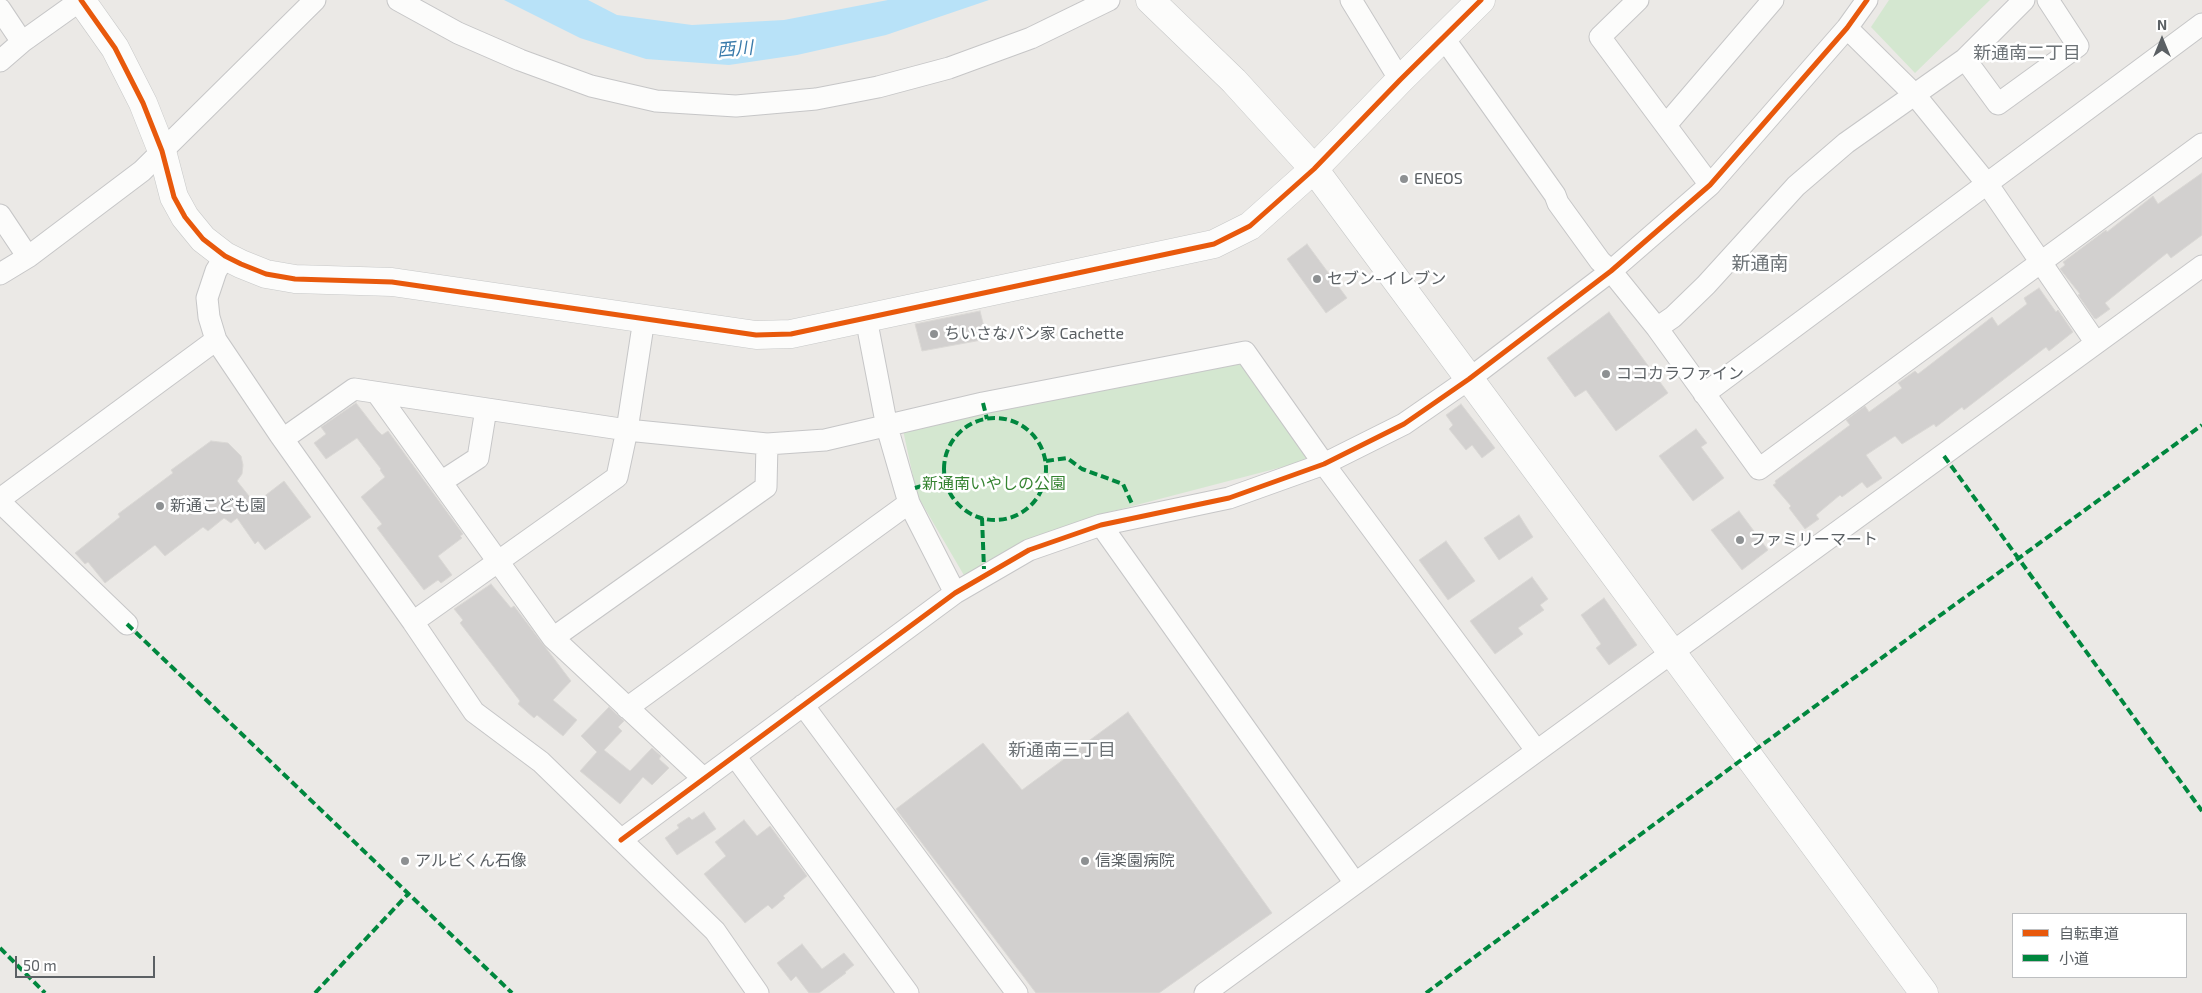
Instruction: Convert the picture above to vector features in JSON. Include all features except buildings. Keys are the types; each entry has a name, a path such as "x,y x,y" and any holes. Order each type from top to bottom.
{"street":[{"path":"0,61 22,42 81,0 115,48 143,103 162,151 174,197 185,217 203,239 225,256 266,274 295,279 392,282 756,335 791,334 1214,244 1250,226 1314,169 1481,0"},
{"path":"0,274 28,257 142,171 315,0"},
{"path":"398,0 458,33 520,60 591,86 656,101 736,106 816,99 878,87 949,68 1031,38 1109,0"},
{"path":"1150,0 1234,81 1314,169 1924,993"},
{"path":"1351,0 1400,80"},
{"path":"1638,0 1600,37 1710,184"},
{"path":"1666,125 1773,0"},
{"path":"621,840 955,593 1029,550 1101,525 1229,498 1324,464 1404,424 1469,379 1611,271 1710,184 1848,28 1867,0"},
{"path":"1657,328 1706,285 1796,186 1846,143 1965,60 2024,0"},
{"path":"1965,60 1998,104 2078,46 2048,0"},
{"path":"0,9 22,42"},
{"path":"1704,394 2202,24"},
{"path":"1848,28 1915,95 1988,184 2096,343"},
{"path":"1443,38 1556,195 1558,203 1600,260 1657,328 1759,469 2202,144"},
{"path":"0,216 28,257"},
{"path":"225,256 216,271 207,298 209,344 283,439 414,622 474,712 541,762 714,931 758,993"},
{"path":"1205,993 1536,750 1672,654 1944,456 2202,266"},
{"path":"866,318 887,427 909,503 955,593"},
{"path":"414,622 617,477 628,430 644,319"},
{"path":"127,624 0,500 209,344"},
{"path":"283,439 354,389 628,430 767,444 825,440 983,403 1245,352 1324,464 1536,750"},
{"path":"377,393 553,638 704,779"},
{"path":"441,482 478,458 486,409"},
{"path":"553,638 766,487 767,444"},
{"path":"628,708 909,503"},
{"path":"1101,525 1355,883"},
{"path":"803,705 1018,993"},
{"path":"735,756 908,993"}],"green space":[{"path":"1889,0 1990,0 1915,73 1871,27"},
{"name":"新通南いやしの公園","path":"1242,358 1313,459 1098,515 965,577 917,495 903,430"}],"water":[{"name":"西川","path":"504,0 588,0 617,15 692,25 784,20 888,0 989,0 886,35 797,55 729,65 646,59 580,38"}],"marked path":[{"path":"983,403 987,419"},
{"path":"995,418 1014,422 1031,433 1042,450 1046,469 1042,488 1031,505 1014,516 995,520 976,516 959,505 948,488 944,469 948,450 959,433 976,422 995,418"},
{"path":"1426,993 1748,755 2202,425"},
{"path":"1944,456 2202,811"},
{"path":"1046,461 1067,458 1082,469 1123,484 1133,506"},
{"path":"915,488 945,479"},
{"path":"982,518 984,569"},
{"path":"127,624 512,993"},
{"path":"315,993 408,894"},
{"path":"0,948 45,993"}],"cycle path":[{"path":"81,0 115,48 143,103 162,151 174,197 185,217 203,239 225,256 241,264 266,274 295,279 392,282 756,335 791,334 1214,244 1250,226 1314,169 1481,0"},
{"path":"621,840 955,593 1029,550 1101,525 1229,498 1324,464 1404,424 1469,379 1611,271 1710,185 1847,28 1867,0"}],"place":[{"name":"ENEOS","path":"1404,179"},
{"name":"セブン-イレブン","path":"1317,279"},
{"name":"ちいさなパン家 Cachette","path":"934,334"},
{"name":"ココカラファイン","path":"1606,374"},
{"name":"新通こども園","path":"160,506"},
{"name":"ファミリーマート","path":"1740,540"},
{"name":"アルビくん石像","path":"405,861"},
{"name":"信楽園病院","path":"1085,861"}],"district":[{"name":"新通南二丁目","path":"2027,53"},
{"name":"新通南","path":"1760,264"},
{"name":"新通南三丁目","path":"1062,750"}]}
